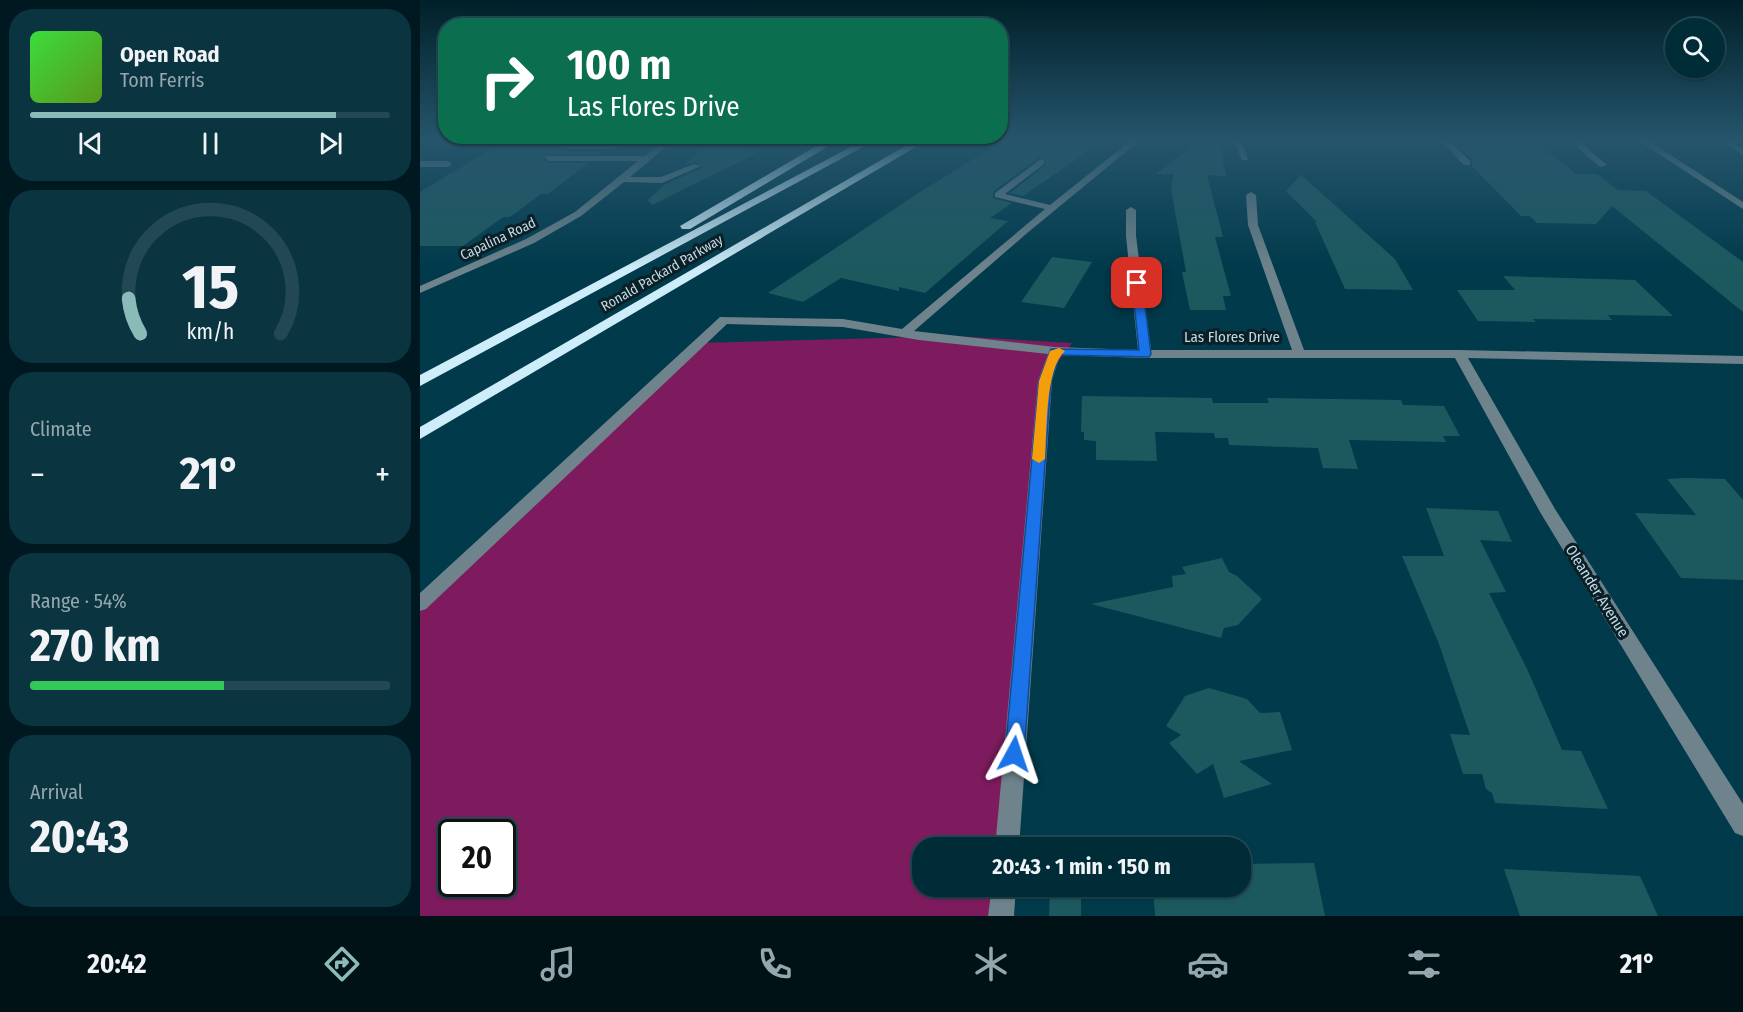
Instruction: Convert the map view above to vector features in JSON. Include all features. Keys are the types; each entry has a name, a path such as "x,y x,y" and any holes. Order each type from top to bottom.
{"highway":[{"path":"420,381 759,184"},
{"name":"Ronald Packard Parkway","path":"420,381 789,184"},
{"name":"Ronald Packard Parkway","path":"420,434 847,184"}],"street":[{"name":"Capalina Road","path":"420,290 530,241 568,219 616,184"},
{"path":"1013,184 998,195 1052,208"},
{"path":"905,333 1082,184"},
{"path":"1709,184 1743,206"},
{"path":"1251,195 1252,225 1299,353"},
{"path":"1131,210 1131,236 1145,354"},
{"name":"Las Flores Drive","path":"420,604 723,320 843,323 1055,351 1145,354 1458,354 1743,360"},
{"path":"1008,837 1045,381 1055,351"},
{"name":"Oleander Avenue","path":"1458,354 1548,512 1743,825"},
{"path":"1001,916 1003,897"}],"shaded area":[{"path":"955,336 1072,343 1045,381 1008,837 912,837 912,897 1003,897 1001,916 420,916 420,602 699,343"}],"building":[{"path":"434,184 561,184 548,194 541,194 510,217 503,217 463,246 420,246 420,192"},
{"path":"695,184 652,205 648,200 664,185"},
{"path":"933,184 1004,184 994,191 993,198 1012,203 990,218 1008,221 925,293 899,287 899,291 841,278 803,302 768,293"},
{"path":"1022,184 1041,184 1023,196 1010,193"},
{"path":"1172,184 1209,184 1223,237 1215,237 1231,296 1223,296 1226,310 1190,310 1182,272 1186,272 1171,189"},
{"path":"1293,184 1311,184 1395,259 1413,290 1345,289 1315,222 1317,222 1286,191"},
{"path":"1489,184 1610,184 1618,190 1646,191 1743,262 1743,312 1612,206 1596,224 1537,223 1530,216 1521,216"},
{"path":"1052,257 1092,262 1064,308 1021,302"},
{"path":"1503,276 1635,280 1673,316 1608,315 1612,320 1478,321 1457,290 1515,290"},
{"path":"1082,396 1212,398 1213,403 1269,403 1267,398 1401,400 1403,405 1444,406 1460,436 1443,436 1446,442 1349,440 1358,469 1323,468 1318,448 1229,445 1228,438 1215,438 1214,433 1155,432 1157,461 1096,460 1096,441 1084,440 1084,432 1081,432"},
{"path":"1667,479 1725,479 1743,500 1743,580 1681,578 1635,513 1696,515"},
{"path":"1426,508 1498,511 1512,542 1480,540 1506,592 1489,593 1528,671 1562,750 1581,751 1608,809 1495,803 1492,793 1486,789 1482,774 1463,774 1450,734 1470,735 1439,644 1402,556 1444,556"},
{"path":"1222,558 1229,572 1237,576 1262,599 1238,625 1224,628 1221,638 1091,604 1173,587 1172,576 1186,574 1182,567"},
{"path":"1209,688 1247,699 1260,713 1280,712 1292,750 1239,761 1272,784 1224,798 1213,764 1197,774 1169,743 1181,735 1166,726 1185,696"},
{"path":"1314,863 1325,916 1155,916 1154,897 1251,897 1251,864"},
{"path":"1504,869 1640,876 1658,916 1520,916"},
{"path":"1050,897 1081,897 1081,916 1049,916"}],"slow traffic":[{"path":"1039,459 1045,381 1055,351 1059,351"}],"route":[{"path":"1014,754 1045,381 1055,351 1145,354 1137,283"}]}
